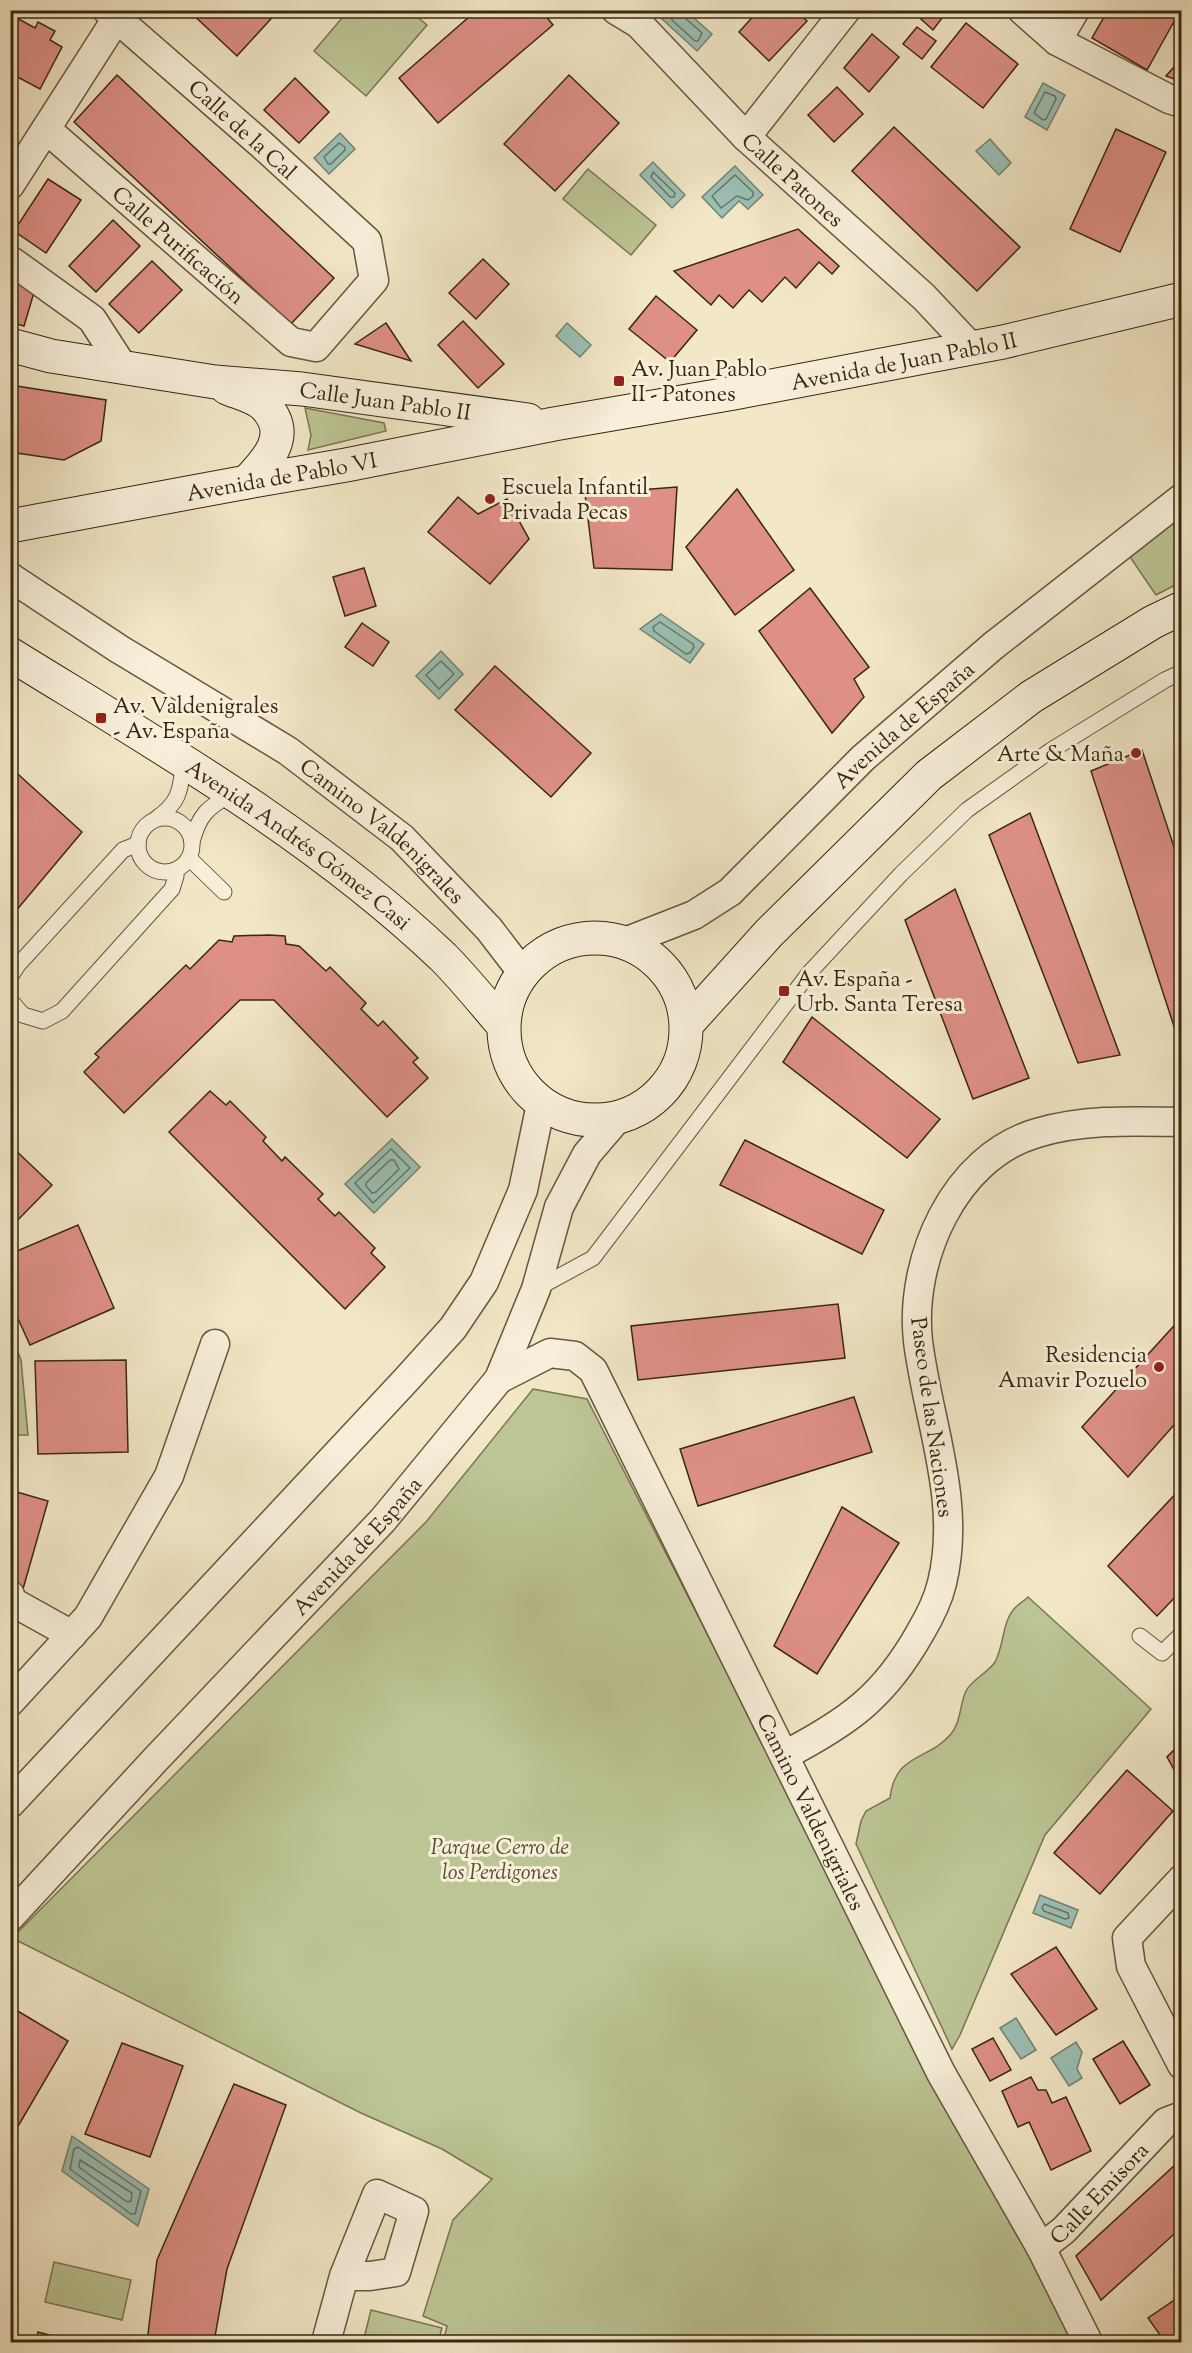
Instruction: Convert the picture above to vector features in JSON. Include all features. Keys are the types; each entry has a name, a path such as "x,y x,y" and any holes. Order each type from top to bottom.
{"main road":[{"name":"Avenida de Juan Pablo II","path":"554,424 734,393 1003,342 1182,298"},
{"name":"Calle Juan Pablo II","path":"10,345 51,356 215,382 302,389 554,424"},
{"name":"Calle Juan Pablo II","path":"215,382 264,405 275,424 277,431 275,447 267,460 247,482"},
{"name":"Avenida de Pablo VI","path":"10,526 346,465 554,424"},
{"path":"687,1024 769,933 929,775 1031,697 1153,622 1182,608"},
{"name":"Avenida Andrés Gómez Casi","path":"10,654 184,762 289,832 412,929 444,958 503,1025"},
{"path":"588,937 625,942 656,961 677,989 687,1024 683,1055 669,1084 646,1106 617,1119 578,1120 541,1104 526,1089 512,1069 503,1025 522,972 551,948 588,937"}],"street":[{"name":"Calle Patones","path":"616,10 639,24 746,136 924,297 971,347"},
{"path":"746,136 846,10"},
{"path":"1022,10 1057,41 1169,99 1182,103"},
{"path":"1057,41 1075,10"},
{"path":"10,184 46,129 112,14"},
{"name":"Calle de la Cal","path":"112,14 261,144 367,241 374,280 316,347"},
{"name":"Calle Purificación","path":"46,129 291,342 316,347"},
{"path":"10,260 92,319 123,367"},
{"name":"Avenida de España","path":"625,942 694,915 730,892 863,758 993,646 1182,498"},
{"name":"Camino Valdenigrales","path":"10,577 119,649 288,751 402,838 489,929 522,972"},
{"path":"10,1804 453,1328 484,1282 523,1190 541,1104"},
{"name":"Avenida de España","path":"10,1917 155,1760 383,1520 498,1379 536,1289 559,1207 587,1154 617,1119"},
{"name":"Paseo de las Naciones","path":"784,1755 825,1734 852,1716 877,1694 908,1655 928,1620 942,1585 949,1543 947,1493 918,1339 918,1307 928,1246 940,1219 974,1172 1002,1148 1036,1133 1070,1125 1120,1120 1182,1122"},
{"path":"10,1701 88,1617 169,1476 215,1344"},
{"name":"Camino Valdenigriales","path":"498,1379 550,1353 575,1356 592,1370 941,2073 1041,2248 1088,2343"},
{"path":"10,1595 12,1601 72,1635"},
{"path":"1182,1879 1127,1938 1131,1966 1182,2065"},
{"name":"Calle Emisora","path":"1041,2248 1064,2230 1166,2122 1182,2116"},
{"path":"326,2343 344,2276"}],"lane":[{"path":"536,1289 593,1258 810,972 901,874 967,810 1050,751 1165,680 1182,672"},
{"path":"184,762 178,796 172,808 144,826 138,844 138,853 150,867 158,871 176,870 189,858 197,823 207,810 231,794"},
{"path":"158,818 180,822 190,834 192,842"},
{"path":"10,977 18,965 123,850 138,844"},
{"path":"189,858 224,892"},
{"path":"10,1000 23,1015 43,1021 62,1011 172,889 176,870"},
{"path":"1140,1636 1162,1653 1182,1634"}],"green space":[{"path":"348,11 410,11 427,25 366,96 314,51"},
{"path":"588,169 656,225 631,255 563,199"},
{"path":"305,408 384,423 386,431 308,450 311,435"},
{"path":"1181,516 1181,582 1156,595 1130,557"},
{"path":"11,1334 21,1360 28,1435 11,1435"},
{"name":"Parque Cerro de los Perdigones","path":"533,1389 587,1399 802,1819 1076,2342 443,2342 447,2326 423,2316 453,2220 492,2179 442,2149 361,2113 12,1938 426,1522"},
{"path":"1028,1597 1151,1709 1045,1835 952,2049 856,1844 861,1821 866,1811 890,1798 898,1773 905,1765 942,1743 951,1734 957,1724 966,1691 995,1662 1010,1615"},
{"path":"54,2262 131,2280 122,2320 45,2302"},
{"path":"371,2310 442,2328 438,2342 363,2342"}],"water":[{"path":"670,11 686,11 712,34 697,51 662,19"},
{"path":"1043,83 1065,95 1047,130 1025,117"},
{"path":"340,133 355,149 329,174 314,158"},
{"path":"990,139 1011,163 999,175 976,151"},
{"path":"653,162 685,195 672,208 640,175"},
{"path":"735,166 763,195 748,209 739,201 722,218 702,197"},
{"path":"567,323 591,345 580,357 556,336"},
{"path":"661,614 704,644 690,663 640,629"},
{"path":"441,651 463,674 439,699 416,676"},
{"path":"392,1139 420,1167 374,1213 345,1184"},
{"path":"1040,1895 1078,1910 1071,1928 1033,1913"},
{"path":"1016,2018 1036,2050 1021,2059 1000,2028"},
{"path":"1076,2042 1082,2052 1077,2069 1082,2078 1069,2086 1051,2058"},
{"path":"72,2136 149,2189 138,2226 62,2171"}],"building":[{"path":"188,10 279,10 237,56"},
{"path":"477,10 541,10 553,25 438,123 399,78"},
{"path":"759,10 796,10 807,21 769,61 739,32"},
{"path":"911,10 948,10 933,30"},
{"path":"1108,10 1167,10 1177,16 1147,70 1092,38"},
{"path":"13,16 35,28 38,22 55,31 50,40 62,47 40,89 10,73 10,21"},
{"path":"966,23 1018,64 983,108 931,67"},
{"path":"917,27 936,41 922,59 903,44"},
{"path":"872,34 899,57 869,92 844,68"},
{"path":"1182,58 1182,82 1166,76"},
{"path":"117,75 334,278 291,324 74,122"},
{"path":"569,75 619,123 555,191 504,144"},
{"path":"295,78 329,112 299,143 264,110"},
{"path":"837,87 863,114 834,142 808,115"},
{"path":"894,127 1020,247 977,291 852,171"},
{"path":"1116,129 1166,152 1120,252 1070,229"},
{"path":"48,179 81,200 46,253 14,231"},
{"path":"113,220 140,246 96,292 69,266"},
{"path":"798,229 839,266 832,274 819,262 796,288 785,277 762,302 749,290 733,308 719,295 711,305 674,271"},
{"path":"483,259 509,284 476,319 449,293"},
{"path":"152,261 182,290 139,333 109,304"},
{"path":"10,276 35,289 24,326 10,322"},
{"path":"656,296 697,330 670,362 629,329"},
{"path":"463,321 504,364 478,388 438,345"},
{"path":"386,323 411,361 355,344"},
{"path":"10,385 106,400 101,441 64,460 10,452"},
{"path":"677,487 672,570 594,568 585,494"},
{"path":"737,489 794,570 735,615 686,547"},
{"path":"458,497 478,514 507,499 529,539 490,584 428,532"},
{"path":"364,568 376,606 345,616 333,577"},
{"path":"810,588 869,667 854,679 864,697 832,733 759,631"},
{"path":"362,623 389,642 373,666 345,647"},
{"path":"495,666 591,753 551,797 455,710"},
{"path":"1142,750 1182,871 1182,1051 1091,771"},
{"path":"10,767 82,832 10,918"},
{"path":"1030,813 1120,1055 1078,1063 989,835"},
{"path":"955,889 1029,1078 973,1099 905,920"},
{"path":"234,936 285,936 286,944 299,946 326,971 330,967 366,1003 361,1009 378,1026 383,1021 418,1058 413,1062 428,1078 387,1117 274,1000 240,1000 124,1113 84,1072 99,1057 95,1054 186,965 190,969 219,940 232,942"},
{"path":"812,1017 940,1119 907,1158 783,1062"},
{"path":"210,1091 226,1105 230,1101 266,1137 263,1141 282,1161 285,1157 323,1194 318,1199 335,1216 339,1212 375,1248 371,1253 385,1267 345,1309 169,1132"},
{"path":"745,1140 884,1210 862,1254 720,1185"},
{"path":"10,1145 52,1185 10,1228"},
{"path":"78,1225 114,1308 30,1345 10,1301 10,1254"},
{"path":"838,1304 845,1358 638,1380 631,1326"},
{"name":"Residencia Amavir Pozuelo","path":"1182,1317 1182,1416 1128,1477 1082,1427"},
{"path":"126,1360 128,1452 38,1454 35,1361"},
{"path":"854,1397 872,1452 698,1506 680,1449"},
{"path":"1182,1487 1182,1590 1157,1616 1108,1566"},
{"path":"10,1490 48,1501 23,1589 10,1586"},
{"path":"842,1507 899,1543 817,1674 774,1646"},
{"path":"1182,1742 1182,1784 1167,1757"},
{"path":"1127,1770 1173,1811 1100,1894 1054,1853"},
{"path":"1056,1947 1097,2009 1056,2035 1011,1974"},
{"path":"16,2010 68,2041 10,2140 10,2020"},
{"path":"993,2038 1011,2070 990,2081 972,2049"},
{"path":"1123,2041 1150,2085 1120,2104 1093,2059"},
{"path":"122,2043 183,2066 150,2157 85,2134"},
{"path":"1031,2077 1038,2090 1046,2090 1052,2103 1066,2097 1091,2151 1051,2170 1029,2122 1018,2127 1002,2091"},
{"path":"234,2084 286,2105 227,2269 214,2342 147,2342 157,2260"},
{"path":"1176,2164 1182,2170 1182,2227 1101,2300 1076,2256"},
{"path":"1182,2295 1182,2342 1165,2342 1148,2318"},
{"path":"38,2332 75,2342 36,2342"}],"place":[{"name":"Av. Juan Pablo II - Patones","path":"619,381"},
{"name":"Escuela Infantil Privada Pecas","path":"490,499"},
{"name":"Av. Valdenigrales - Av. España","path":"101,718"},
{"name":"Arte & Maña","path":"1136,753"},
{"name":"Av. España - Urb. Santa Teresa","path":"784,991"},
{"name":"Residencia Amavir Pozuelo","path":"1159,1367"}]}
